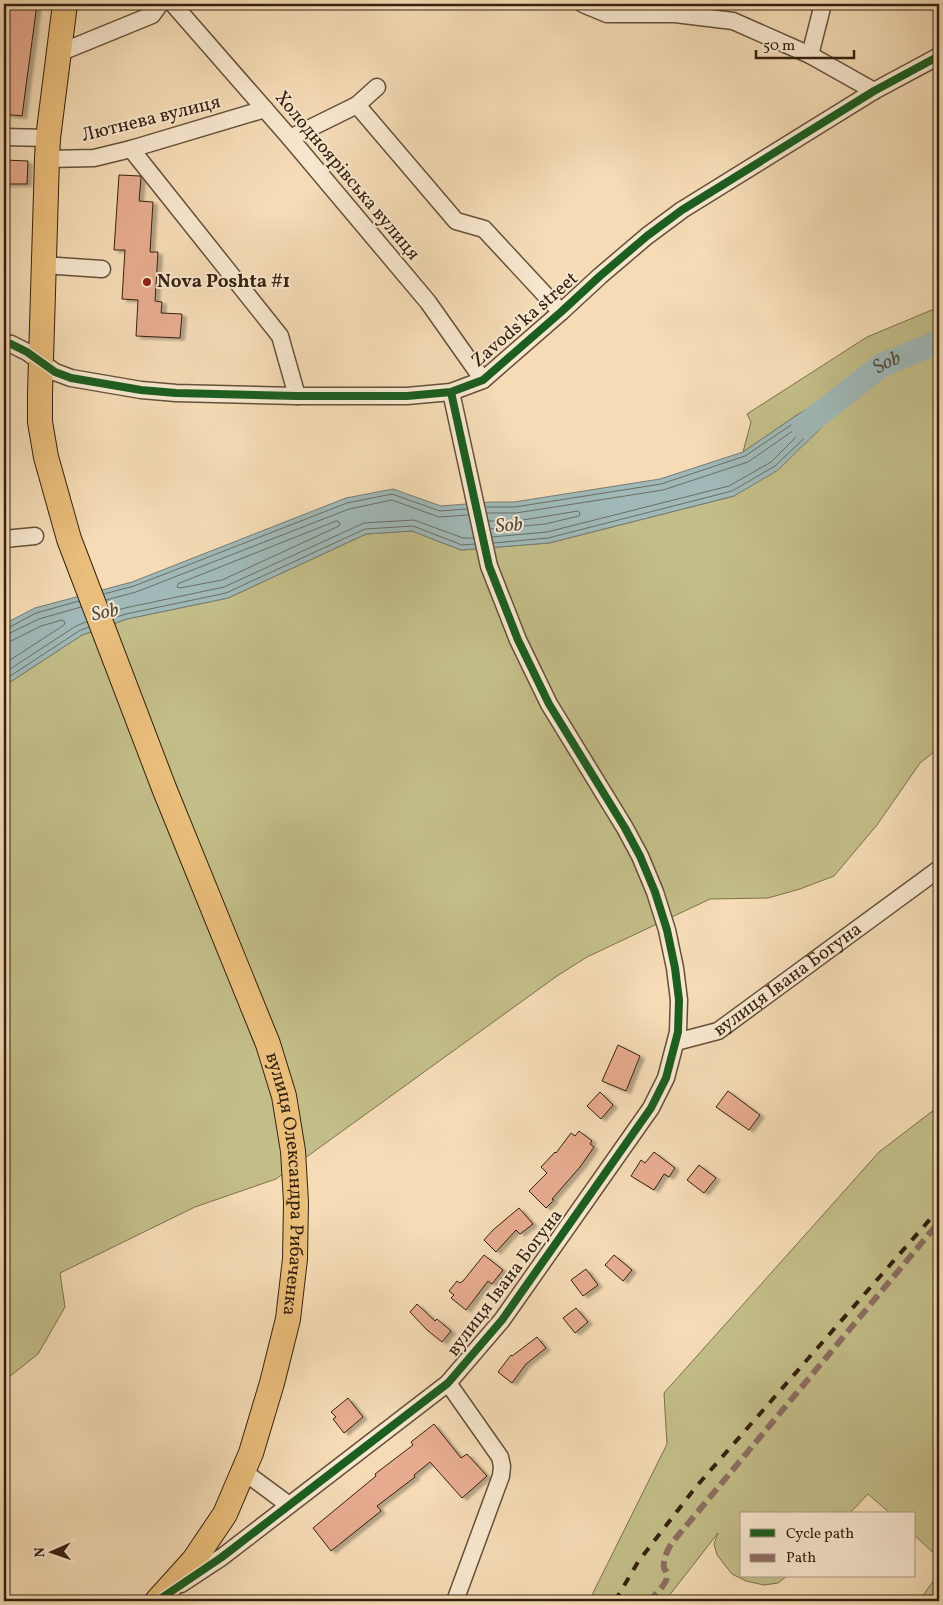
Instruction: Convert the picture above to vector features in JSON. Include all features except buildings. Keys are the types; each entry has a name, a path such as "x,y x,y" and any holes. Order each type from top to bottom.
{"highway":[{"path":"41,363 47,149 65,4"},
{"name":"вулиця Олександра Рибаченка","path":"41,363 40,422 46,457 69,539 164,788 268,1044 284,1096 293,1151 296,1202 295,1260 288,1319 272,1383 251,1453 225,1514 194,1560 159,1600"}],"street":[{"path":"59,53 152,16 160,4"},
{"name":"Холодноярівська вулиця","path":"173,4 290,138 428,302 483,380"},
{"path":"583,4 607,14 675,14 733,21 810,55 874,91"},
{"path":"810,55 823,4"},
{"name":"Zavods'ka street","path":"4,342 27,352 55,372 71,378 141,390 176,393 298,396 407,396 450,392 483,380 606,270 682,210 874,91 939,56"},
{"path":"290,138 357,105 377,87"},
{"path":"357,105 456,221 484,229 561,312"},
{"name":"Лютнева вулиця","path":"4,137 47,149 94,158 131,149 265,109"},
{"path":"131,149 280,336 298,396"},
{"path":"43,265 102,269"},
{"path":"450,392 488,566 518,640 532,673 549,704 640,856 655,892 667,930 675,968 679,1000 676,1042"},
{"path":"4,539 35,536"},
{"name":"вулиця Івана Богуна","path":"159,1600 222,1557 448,1383 502,1320 651,1108 666,1078 676,1042 718,1031 939,869"},
{"path":"448,1383 500,1457 502,1466 501,1476 455,1601"},
{"path":"243,1471 289,1505"}],"shaded area":[{"path":"939,307 939,748 920,763 877,825 834,876 800,889 768,898 710,899 587,957 557,976 276,1179 195,1207 60,1273 65,1307 38,1354 4,1381 4,686 82,635 127,619 228,598 366,534 412,531 461,550 549,543 734,496 797,415 743,452 751,422 747,414 867,337"},
{"path":"939,1106 939,1558 916,1537 916,1512 889,1512 868,1494 851,1512 740,1512 740,1578 732,1574 717,1555 714,1544 718,1533 665,1601 589,1601 667,1444 664,1393 879,1152"},
{"path":"939,1573 939,1601 919,1601"},
{"path":"740,1578 784,1578 778,1583 764,1585"}],"water":[{"path":"828,408 821,428 778,470 734,496 549,543 461,550 412,531 366,534 228,598 127,619 82,635 4,686 4,624 35,608 132,582 346,498 393,489 441,506 514,502 660,479 743,452 807,409"}],"waterway":[{"name":"Sob","path":"803,427 882,365 939,342"}],"railway":[{"path":"615,1601 638,1562 695,1488 939,1209"}],"marked path":[{"path":"648,1601 663,1586 667,1578 664,1562 671,1544 939,1222"}],"cycle path":[{"path":"4,343 11,344 27,352 55,372 71,378 141,390 176,393 297,396 407,396 451,392 483,380 600,276 647,236 682,210 874,91 939,56"},
{"path":"160,1599 222,1557 448,1383 502,1320 651,1108 666,1078 678,1032 679,1000 675,968 667,930 655,892 640,856 625,828 549,704 518,640 489,566 451,392"}],"place":[{"name":"Nova Poshta #1","path":"147,282"}]}
